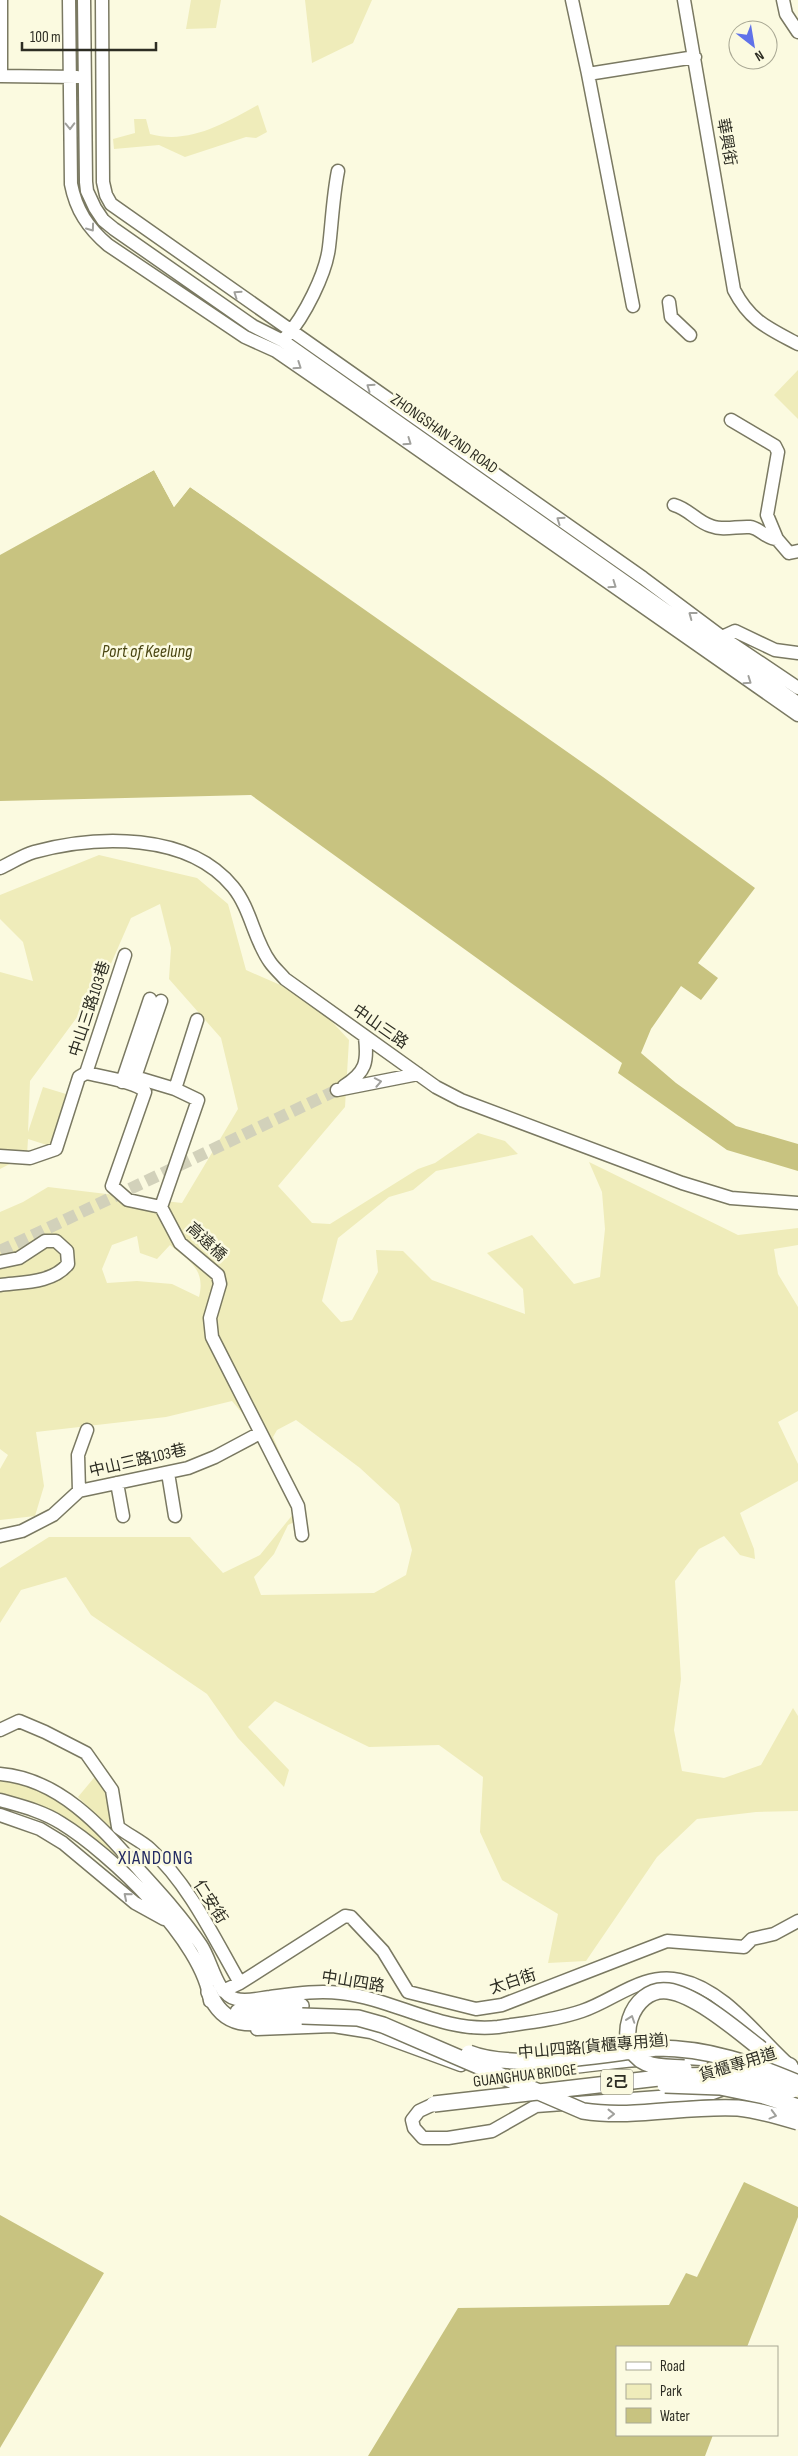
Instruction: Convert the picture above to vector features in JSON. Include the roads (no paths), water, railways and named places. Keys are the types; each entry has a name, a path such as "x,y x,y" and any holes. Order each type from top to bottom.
{"main road":[{"path":"216,1991 216,2008 227,2018 242,2022 261,2016 321,2005 359,2009 386,2016 475,2055 510,2062 658,2048 694,2050 734,2059 798,2083"},
{"path":"747,2078 710,2069 655,2066 642,2061 633,2052 628,2034 629,2021 635,2008 650,1994 663,1991 685,1996 737,2029 769,2058 795,2066"},
{"path":"261,2016 320,2015 358,2018 383,2025 583,2111 604,2114 631,2114 705,2108 739,2108 798,2122"},
{"name":"GUANGHUA BRIDGE","path":"435,2108 676,2076 732,2075 798,2092"},
{"name":"GUANGHUA BRIDGE","path":"435,2108 664,2086 720,2087 764,2096 798,2107"}],"street":[{"path":"1,0 1,76 69,77 102,77 102,0"},
{"name":"ZHONGSHAN 2ND ROAD","path":"69,0 71,184 79,211 92,232 245,337 283,341"},
{"name":"ZHONGSHAN 2ND ROAD","path":"84,0 86,182 87,191 103,220 253,326 283,341 643,578 715,645 798,715"},
{"path":"572,0 633,306"},
{"name":"華興街","path":"684,0 734,290 742,305 761,325 798,344"},
{"path":"783,0 786,14 798,32"},
{"path":"588,74 695,57"},
{"name":"ZHONGSHAN 2ND ROAD","path":"102,77 103,182 106,195 115,208 283,341 353,404 715,645 798,703"},
{"path":"283,341 317,283 328,254 332,202 338,171"},
{"path":"669,302 671,318 690,335"},
{"path":"731,420 775,446 778,452 767,515 777,538 790,553 798,551"},
{"path":"674,505 684,508 710,526 729,529 751,527 770,539 777,538"},
{"path":"715,645 735,632 775,650 798,653"},
{"name":"ZHONGSHAN 2ND ROAD","path":"715,645 798,688"},
{"name":"中山三路","path":"0,868 33,852 78,842 122,842 167,847 220,872 234,889 269,962 285,979 436,1087 461,1100 682,1183 731,1198 798,1204"},
{"name":"中山三路103巷","path":"0,1156 30,1158 56,1149 79,1077 86,1073 124,955"},
{"path":"122,1082 155,1000 135,1077 174,1089 193,1096 198,1100 161,1207"},
{"path":"174,1089 198,1020"},
{"path":"365,1037 367,1058 359,1075 337,1090 418,1074"},
{"name":"中山三路103巷","path":"86,1073 142,1088 145,1092 112,1186 128,1200 161,1207"},
{"name":"高遠橋","path":"161,1207 180,1243 218,1275 218,1287 210,1318 212,1337 260,1433"},
{"path":"0,1262 19,1258 45,1241 56,1241 67,1250 68,1264 61,1273 51,1277 0,1285"},
{"path":"79,1491 78,1455 87,1430"},
{"path":"260,1433 298,1506 302,1535"},
{"name":"中山三路103巷","path":"0,1536 22,1531 53,1515 79,1491 168,1473 215,1457 260,1433"},
{"path":"168,1473 176,1516"},
{"path":"117,1483 123,1516"},
{"name":"仁安街","path":"0,1730 20,1721 86,1753 112,1790 118,1827 149,1848 169,1870 206,1925 240,1983"},
{"path":"0,1774 18,1776 38,1783 88,1816 173,1907 207,1955 216,1991"},
{"name":"中山四路(貨櫃專用道)","path":"0,1800 31,1809 59,1822 88,1842 159,1908 216,1991 210,2003 215,2012 226,2023 239,2028 332,2026 370,2032 463,2066 523,2072 670,2056 795,2066"},
{"path":"0,1815 40,1829 63,1843 135,1903 168,1921"},
{"name":"太白街","path":"216,1991 240,1983 345,1916 351,1917 383,1952 408,1992 476,2009 502,2005 667,1941 744,1947 752,1939 774,1934 798,1921"},
{"name":"中山四路","path":"216,1991 237,2000 304,1992 340,1993 368,1997 431,2020 464,2027 486,2027 579,2012 603,2003 638,1984 671,1978 699,1987 744,2018 795,2066"},
{"name":"貨櫃專用道","path":"435,2108 419,2111 412,2120 414,2128 423,2138 448,2138 492,2131 536,2106 713,2093 795,2066"}],"water":[{"name":"Port of Keelung","path":"154,470 174,507 190,487 603,777 755,888 698,963 718,978 701,1000 681,986 651,1029 641,1053 676,1083 736,1126 798,1144 798,1171 727,1150 618,1073 622,1063 251,795 0,801 0,555"},
{"path":"744,2182 798,2207 798,2217 747,2346 616,2346 616,2436 713,2436 705,2456 368,2456 458,2308 669,2305 686,2273 697,2277"},
{"path":"0,2215 104,2273 0,2448"}],"tunnel":[{"path":"0,1251 337,1090"}],"district":[{"name":"XIANDONG","path":"156,1858"}]}
